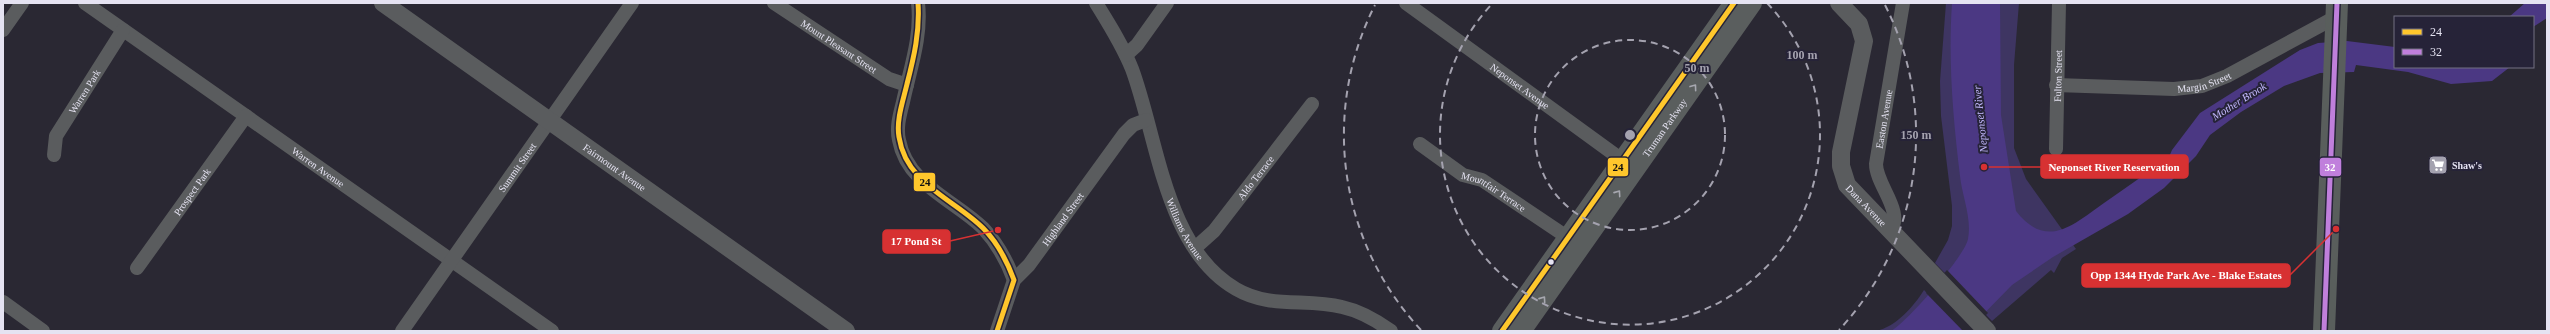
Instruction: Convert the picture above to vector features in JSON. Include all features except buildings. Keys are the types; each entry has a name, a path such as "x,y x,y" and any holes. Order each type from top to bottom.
{"main road":[{"name":"Truman Parkway","path":"1521,331 1734,3"},
{"name":"Truman Parkway","path":"1502,331 1567,237 1629,164 1752,3"},
{"path":"2324,331 2336,18"}],"street":[{"path":"5,21 22,3"},
{"name":"Warren Avenue","path":"85,3 552,331"},
{"name":"Fairmount Avenue","path":"383,3 846,331"},
{"name":"Summit Street","path":"402,331 632,3"},
{"name":"Mount Pleasant Street","path":"774,3 890,78 907,85"},
{"path":"918,3 918,31 898,132 900,148 907,163 924,182 975,222 990,236 1008,265 1014,280"},
{"name":"Williams Avenue","path":"1096,3 1126,55 1133,71 1146,120 1175,212 1195,248 1220,277 1246,294 1276,303 1342,307 1364,314 1391,331"},
{"path":"1126,55 1137,46 1166,3"},
{"name":"Neponset Avenue","path":"1406,3 1629,164"},
{"name":"Easton Avenue","path":"1890,232 1894,224 1893,214 1877,175 1876,164 1902,3"},
{"name":"Fulton Street","path":"2056,149 2056,85 2059,3"},
{"name":"Dana Avenue","path":"1844,7 1862,29 1864,49 1842,144 1841,166 1844,178 1851,191 1987,331"},
{"name":"Margin Street","path":"2056,85 2174,89 2202,86 2227,76 2336,18"},
{"name":"Warren Park","path":"54,155 56,136 123,30"},
{"name":"Aldo Terrace","path":"1195,248 1214,231 1312,104"},
{"name":"Prospect Park","path":"137,268 246,116"},
{"name":"Highland Street","path":"996,331 1014,280 1029,265 1124,134 1133,125 1146,120"},
{"name":"Mountfair Terrace","path":"1420,144 1463,175 1482,180 1567,237"},
{"path":"3,302 43,331"}],"shaded area":[{"path":"1946,3 2019,3 2014,65 2014,148 2026,179 2076,249 2062,258 2054,273 2051,270 1992,321 1935,263 1948,240 1952,226 1952,206 1941,116 1940,81"},
{"path":"1924,290 1963,331 1876,331 1891,325 1904,315"}],"water":[{"path":"1952,3 2000,3 2001,115 2016,211 2027,223 2039,230 2050,232 2060,230 2082,219 2169,157 2172,150 2200,113 2300,50 2318,43 2347,41 2394,47 2394,68 2509,68 2492,81 2451,84 2408,72 2356,65 2354,72 2320,73 2284,86 2241,112 2210,135 2196,156 2164,188 2128,214 2053,257 2012,285 1967,331 1891,331 1922,302 1947,273 1968,239 1969,223 1961,184 1955,133 1952,90"},
{"path":"2525,3 2547,3 2547,18 2534,26 2534,16 2510,16"}],"pier":[{"path":"1947,270 1988,313 1970,331 1963,331 1926,293"}],"transit line":[{"name":"24","path":"918,3 916,44 900,110 898,124 899,137 903,153 911,167 921,179 983,228 993,239 1005,259 1014,280 997,331"},
{"name":"24","path":"1502,331 1734,3"},
{"name":"32","path":"2324,331 2337,3"}],"place":[{"name":"Shaw's","path":"2438,165"},
{"name":"Neponset River Reservation","path":"1984,167"},
{"name":"Opp 1344 Hyde Park Ave - Blake Estates","path":"2336,229"},
{"name":"17 Pond St","path":"998,230"}],"water label":[{"name":"Mother Brook","path":"2239,101"},
{"name":"Neponset River","path":"1980,119"}]}
